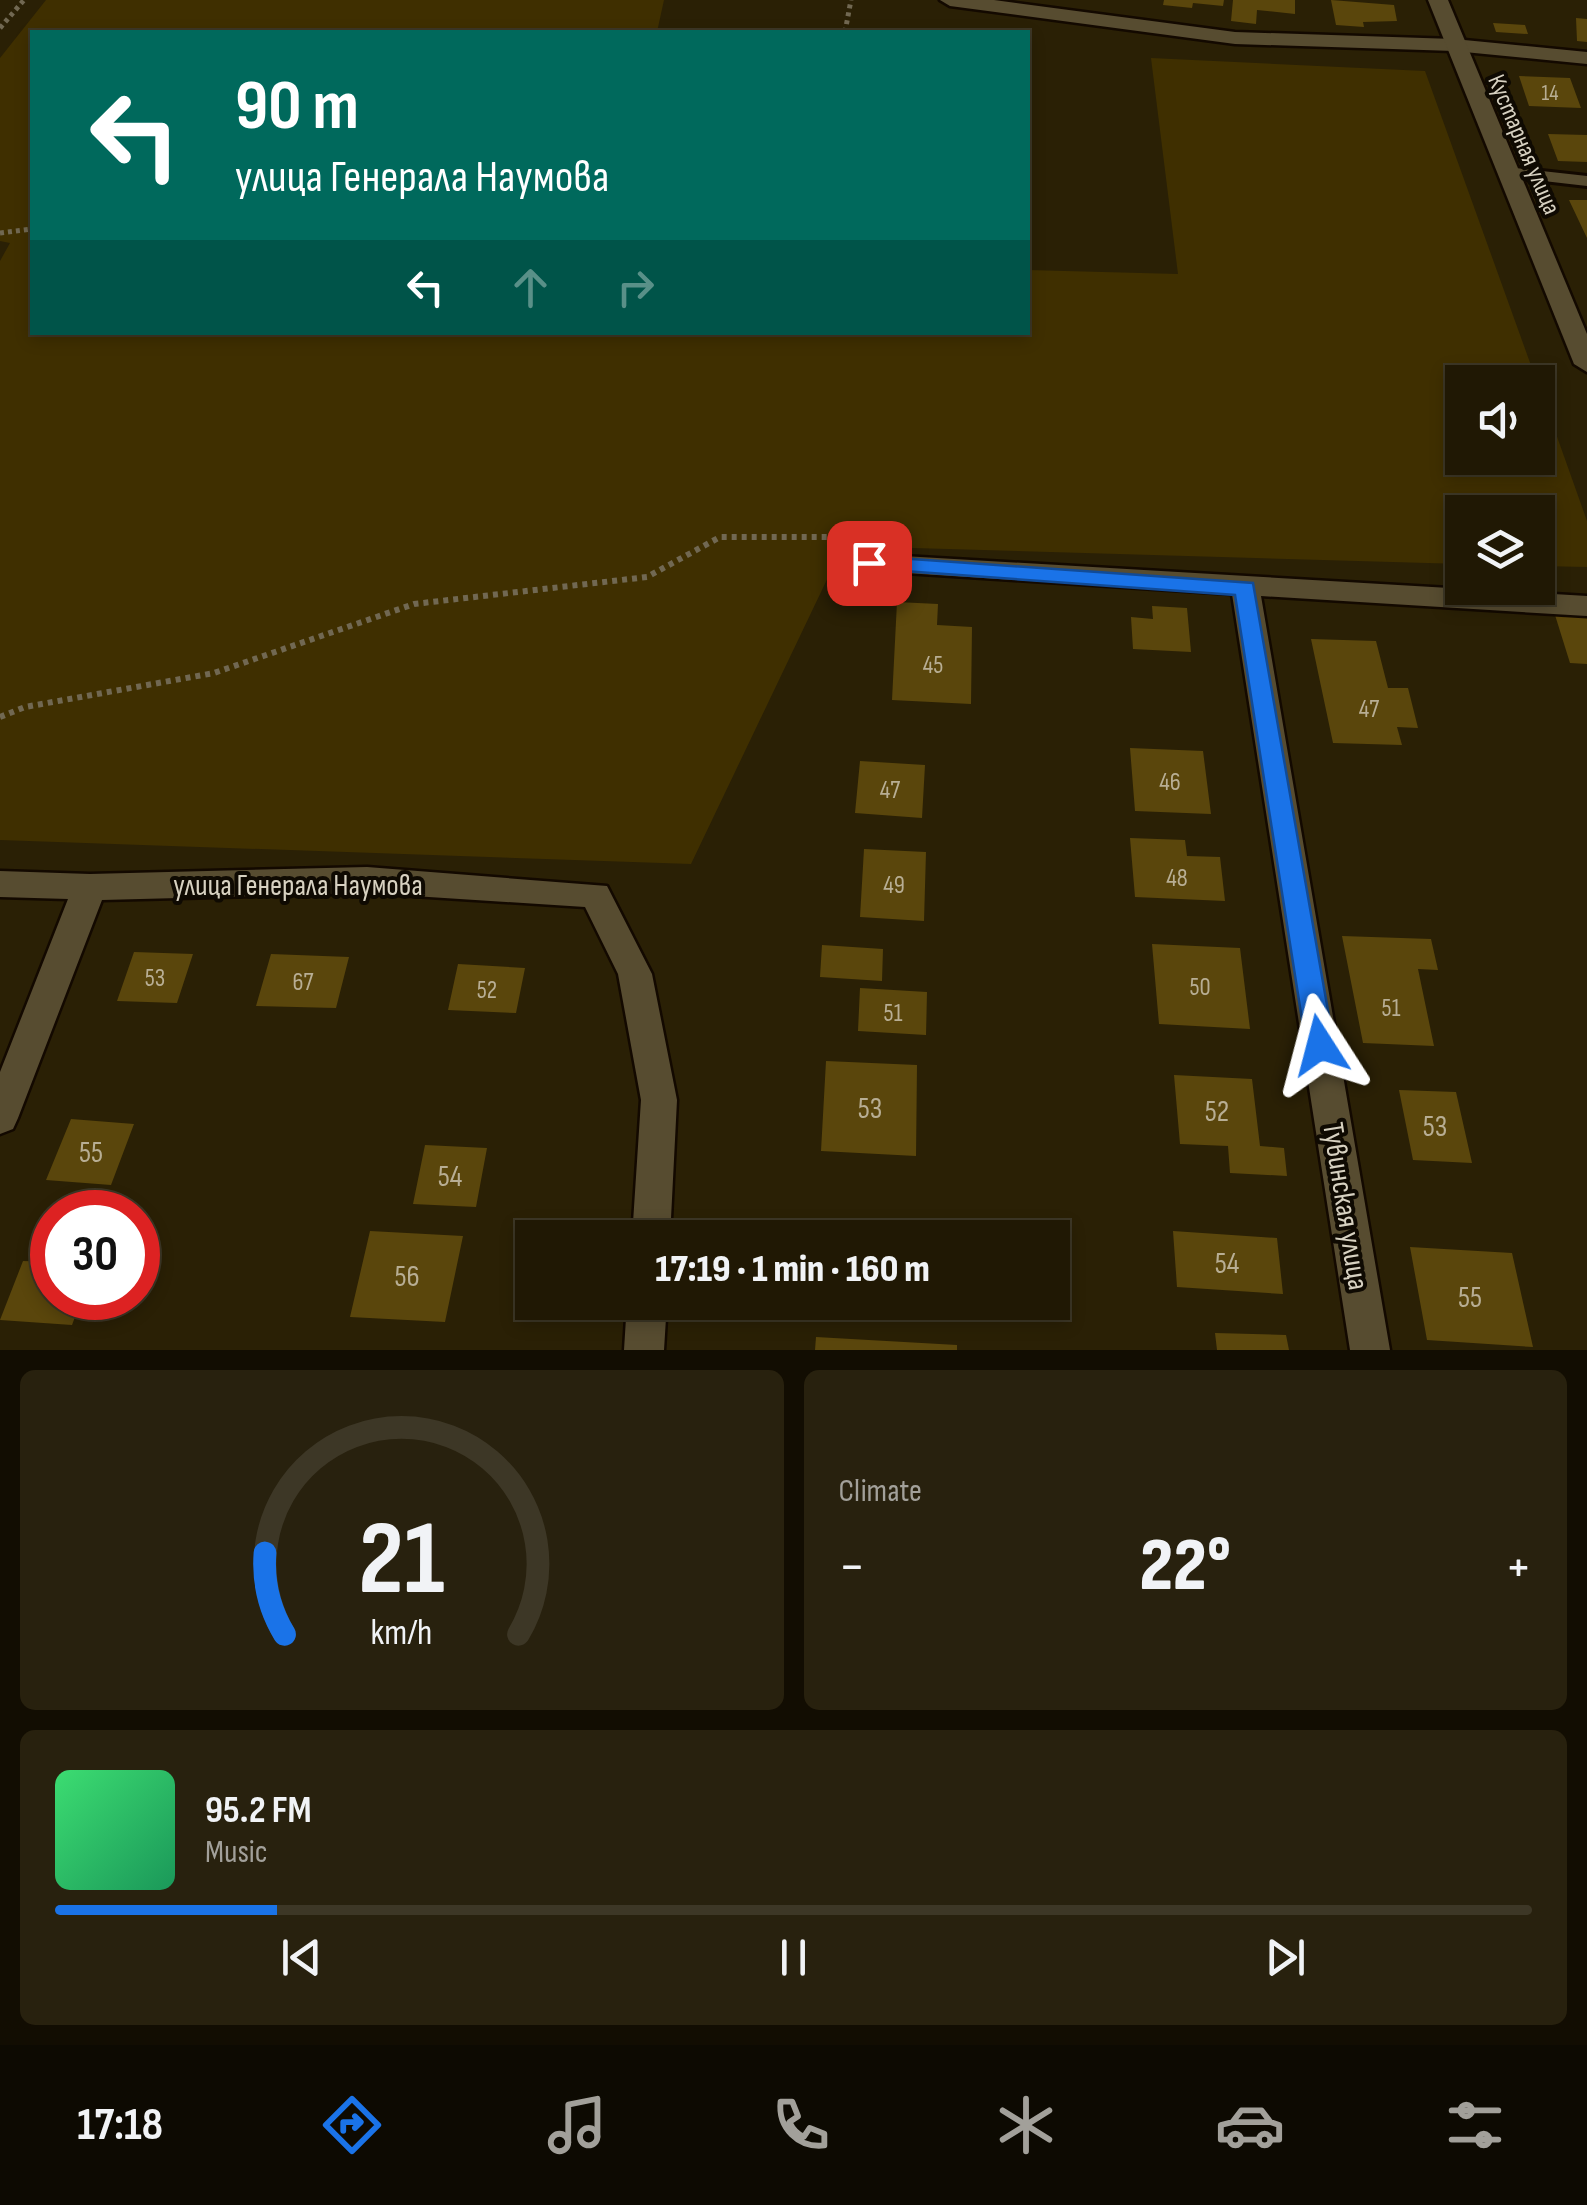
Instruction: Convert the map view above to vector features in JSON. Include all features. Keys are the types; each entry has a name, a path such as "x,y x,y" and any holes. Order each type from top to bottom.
{"street":[{"path":"950,0 1235,38 1454,45 1587,58"},
{"name":"Кустарная улица","path":"1438,0 1587,364"},
{"path":"869,563 1587,606"},
{"name":"Тувинская улица","path":"1245,588 1370,1350"},
{"name":"улица Генерала Наумова","path":"0,884 90,888 367,880 595,896 635,974 658,1100 652,1220"},
{"path":"0,1118 90,888"},
{"path":"644,1350 646,1320"}],"lane":[{"path":"1507,172 1587,182"}],"path":[{"path":"0,28 24,0"},
{"path":"845,30 850,0"},
{"path":"0,234 30,228"},
{"path":"0,717 24,707 214,673 414,604 647,576 720,537 832,537 869,563"}],"shaded area":[{"path":"46,0 664,0 657,30 30,30 30,335 1030,335 1030,270 1178,274 1151,58 1425,71 1531,365 1445,365 1445,475 1555,475 1555,431 1587,521 1587,567 1555,566 1555,495 1445,495 1445,564 843,546 691,864 0,840 0,261 10,243 0,241 0,58"}],"building":[{"path":"1164,0 1224,0 1223,6 1193,3 1192,8 1163,5"},
{"path":"1233,0 1295,0 1295,14 1257,10 1256,24 1231,21"},
{"path":"1331,0 1394,5 1397,21 1363,22 1364,27 1336,25"},
{"path":"1576,18 1587,19 1587,42 1577,41"},
{"path":"1493,23 1525,25 1528,34 1496,32"},
{"path":"1519,76 1570,78 1581,108 1529,106"},
{"path":"1548,134 1587,135 1587,162 1558,161"},
{"path":"1569,200 1587,200 1587,238"},
{"path":"897,602 938,604 937,625 972,627 971,704 892,700"},
{"path":"1152,606 1187,608 1191,652 1133,649 1131,617 1153,619"},
{"path":"1555,615 1587,616 1587,664 1570,663"},
{"path":"1311,639 1376,641 1388,688 1408,688 1418,728 1397,727 1402,745 1333,743"},
{"path":"1130,748 1203,751 1211,814 1135,811"},
{"path":"860,761 925,765 922,818 855,813"},
{"path":"1130,838 1185,840 1187,856 1220,857 1225,901 1135,897"},
{"path":"864,849 926,852 924,921 860,917"},
{"path":"1342,936 1431,939 1438,970 1418,969 1434,1046 1363,1043"},
{"path":"1152,944 1240,948 1250,1029 1159,1024"},
{"path":"822,945 883,949 882,981 820,977"},
{"path":"134,952 193,954 177,1003 117,1001"},
{"path":"271,954 349,957 336,1008 256,1006"},
{"path":"458,964 525,968 516,1013 448,1010"},
{"path":"860,988 927,992 926,1035 858,1031"},
{"path":"826,1061 917,1065 916,1156 821,1151"},
{"path":"1174,1075 1252,1079 1260,1146 1284,1148 1287,1176 1230,1173 1228,1146 1180,1144"},
{"path":"1399,1090 1456,1092 1472,1163 1413,1160"},
{"path":"71,1119 134,1124 111,1185 46,1180"},
{"path":"425,1145 487,1148 476,1207 413,1204"},
{"path":"370,1231 463,1236 445,1322 350,1317"},
{"path":"1173,1231 1277,1238 1283,1294 1177,1287"},
{"path":"1410,1247 1512,1253 1533,1347 1427,1340"},
{"path":"23,1261 30,1261 30,1320 74,1320 72,1325 0,1320"},
{"path":"1215,1333 1286,1335 1289,1350 1217,1350"},
{"path":"816,1337 957,1345 957,1350 815,1350"}],"route":[{"path":"869,563 1245,588 1320,1045"}]}
